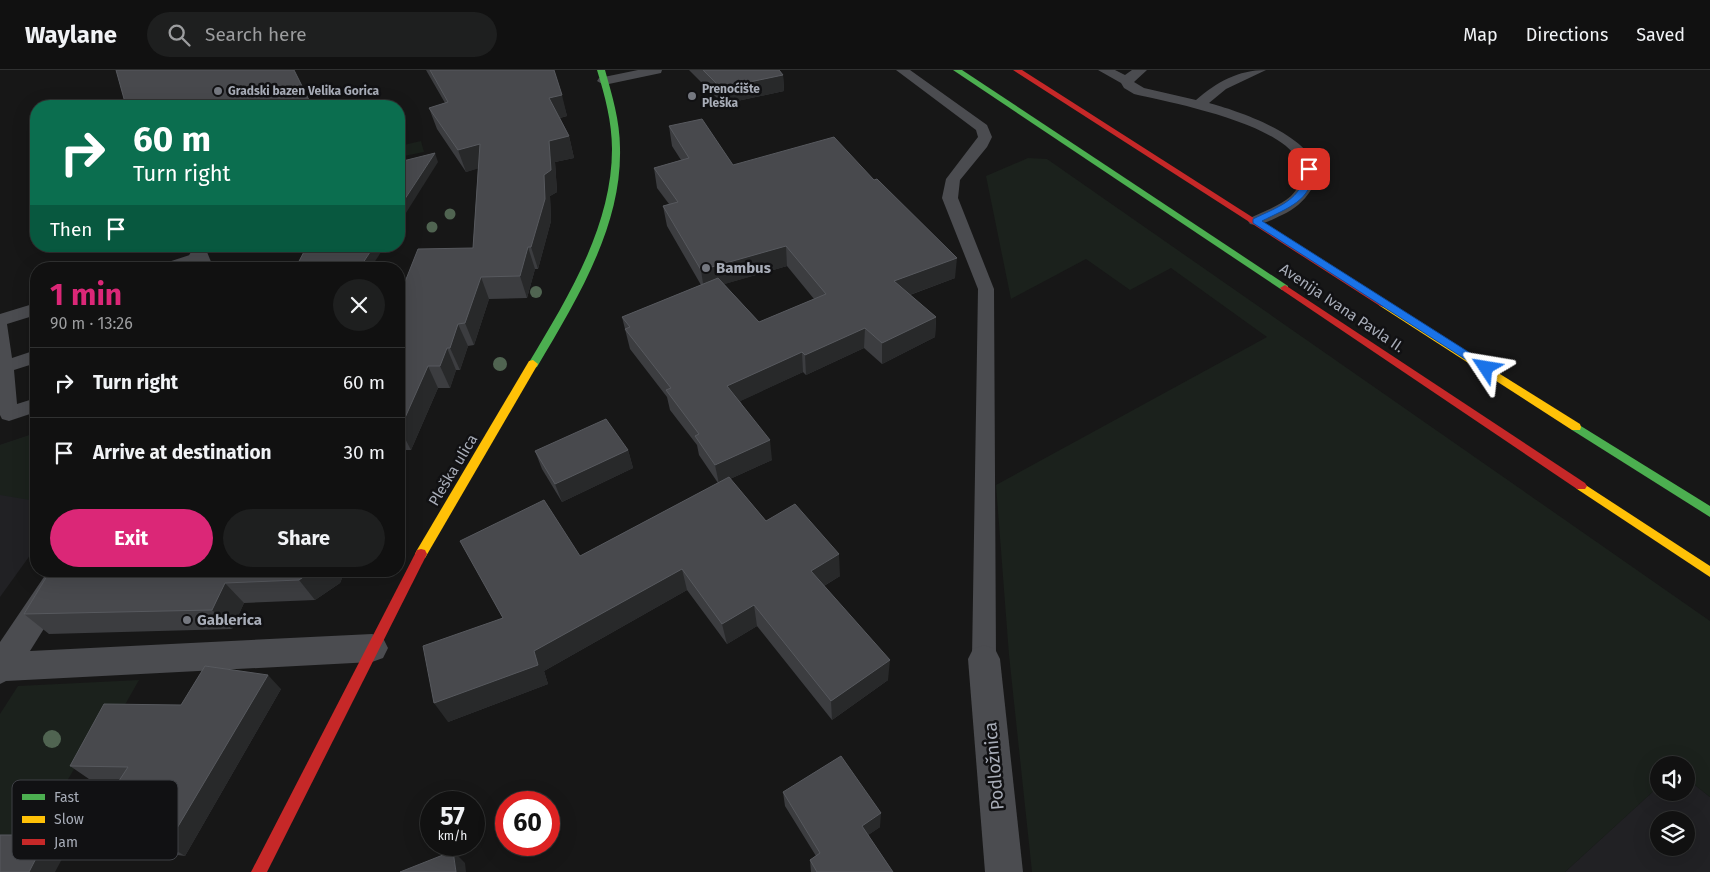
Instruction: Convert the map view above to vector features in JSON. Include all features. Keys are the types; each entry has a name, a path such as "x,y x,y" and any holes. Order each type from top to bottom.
{"main road":[{"name":"Avenija Ivana Pavla II.","path":"957,70 1710,572"},
{"name":"Avenija Ivana Pavla II.","path":"1016,70 1256,221 1710,512"},
{"name":"Pleška ulica","path":"259,872 423,550 552,334 590,262 610,200 616,160 613,115 603,75"}],"street":[{"path":"1,668 61,577"},
{"path":"1,668 372,648"},
{"name":"Podložnica","path":"984,659 1004,872"}],"lane":[{"path":"603,75 656,70"},
{"path":"902,70 982,128 985,137 982,144 953,179 950,198 986,289 984,659"},
{"path":"1104,70 1126,80 1129,85 1139,91 1229,113 1258,124 1286,142 1304,157 1309,169 1309,182 1305,190 1297,199 1256,221"},
{"path":"1126,80 1141,70"},
{"path":"1198,105 1221,86 1260,70"},
{"path":"0,320 30,310"},
{"path":"0,326 9,414 30,406"},
{"path":"4,367 30,358"}],"shaded area":[{"path":"421,141 424,152 405,156 405,145"},
{"path":"1028,158 1047,159 1710,621 1710,797 1695,785 1695,756 1650,756 1650,794 1565,872 1032,872 1009,655 996,485 1267,337 1171,268 1130,290 1086,259 1011,299 986,176"},
{"path":"30,435 30,555 0,597 0,445"},
{"path":"30,435 30,500 0,495 0,445"},
{"path":"139,680 97,754 83,754 68,780 12,780 12,844 0,844 0,714 18,686"},
{"path":"1695,785 1710,797 1710,872 1565,872 1650,794 1650,801 1695,801"}],"building":[{"name":"Gradski bazen Velika Gorica","path":"116,70 294,70 309,100 124,100"},
{"path":"430,70 554,70 562,95 549,98 569,136 549,141 551,170 544,175 545,199 531,247 528,247 520,276 481,277 465,323 458,324 450,348 447,348 440,366 428,366 405,418 405,282 418,249 473,248 480,144 458,150 429,108 448,102"},
{"path":"703,70 779,70 783,75 721,88"},
{"path":"702,119 733,165 834,137 874,180 877,179 957,258 894,281 936,317 882,343 865,328 805,355 802,352 727,386 770,440 715,465 695,436 699,434 666,390 671,388 625,329 630,327 622,317 718,278 759,322 826,294 786,246 701,270 663,206 678,202 654,168 689,158 669,126"},
{"path":"435,153 405,199 405,160"},
{"path":"304,252 370,252 364,262 299,262"},
{"path":"606,419 628,450 555,484 535,451"},
{"path":"729,477 766,521 795,504 839,554 811,571 890,660 831,701 754,605 722,624 682,569 534,651 538,665 434,703 423,646 503,618 460,541 544,500 580,556"},
{"path":"46,577 303,577 299,580 225,583 212,610 24,614"},
{"path":"205,666 268,675 178,826 178,780 120,780 128,767 70,766 104,704 181,705"},
{"path":"841,756 881,813 862,826 893,872 817,872 810,860 820,853 783,792"},
{"path":"0,835 12,835 12,860 35,860 29,872 0,872"},
{"path":"440,856 454,856 456,872 400,872"}],"traffic: fast":[{"path":"533,364 561,317 586,266 606,214 613,187 616,160 615,126 601,70"},
{"path":"957,70 1285,288"},
{"path":"1576,427 1710,512"}],"traffic: slow":[{"path":"1383,304 1576,427"},
{"path":"421,554 533,364"},
{"path":"1581,486 1710,572"}],"traffic: jam":[{"path":"1017,70 1383,304"},
{"path":"1285,288 1581,486"},
{"path":"259,872 421,554"}],"place":[{"name":"Gradski bazen Velika Gorica","path":"218,91"},
{"name":"Prenoćište Pleška","path":"692,96"},
{"name":"Bambus","path":"706,268"},
{"name":"Gablerica","path":"187,620"}],"route":[{"path":"1309,169 1309,182 1297,199 1256,221 1486,368"}]}
